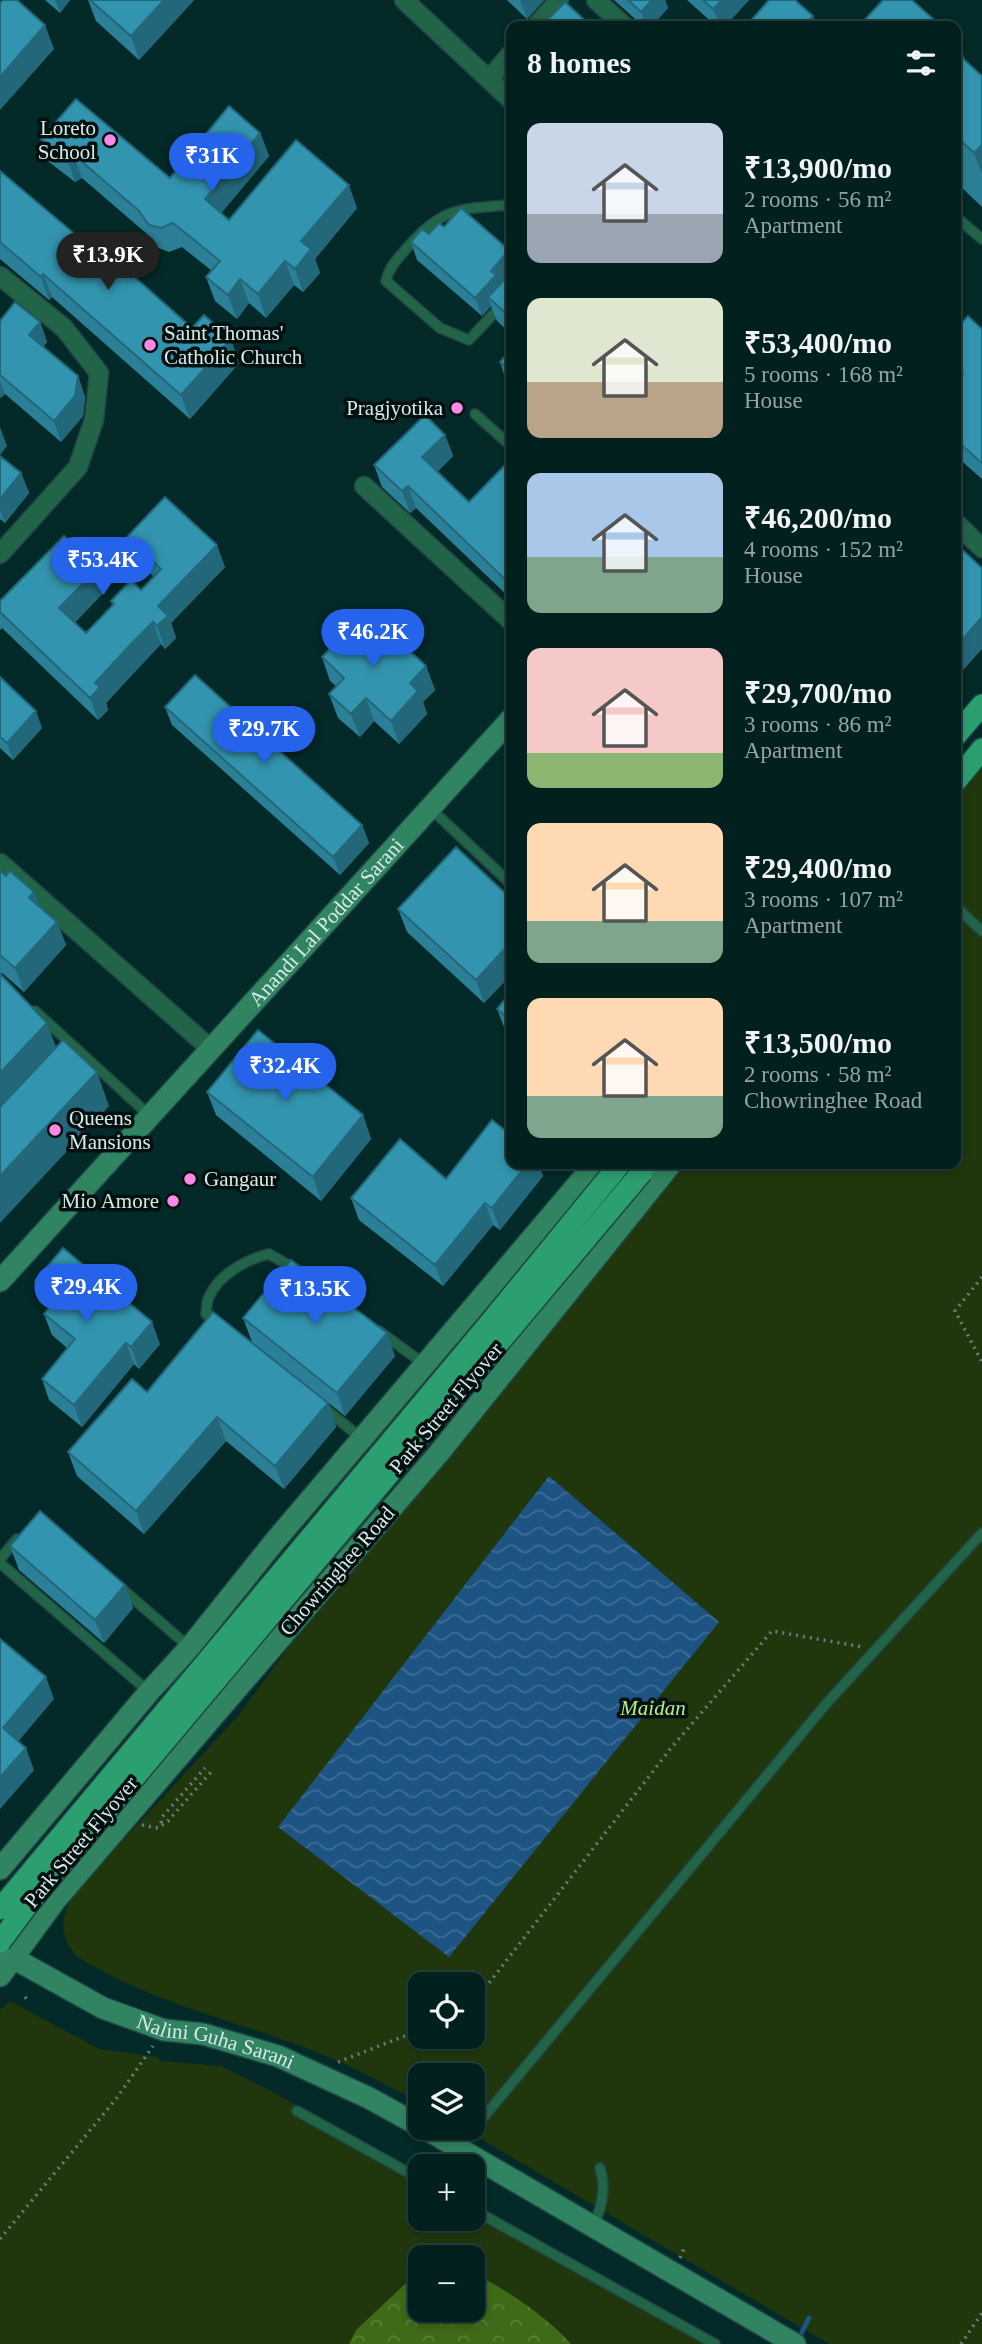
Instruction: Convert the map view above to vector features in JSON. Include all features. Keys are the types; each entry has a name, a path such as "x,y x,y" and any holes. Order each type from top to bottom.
{"main road":[{"path":"961,729 982,705"},
{"name":"Anandi Lal Poddar Sarani","path":"0,1281 506,724"},
{"path":"961,774 982,749"},
{"path":"0,1869 190,1647 275,1541 355,1433 590,1169"},
{"name":"Park Street Flyover","path":"0,1909 616,1169"},
{"name":"Park Street Flyover","path":"4,1946 38,1893 644,1169"},
{"name":"Chowringhee Road","path":"0,1976 4,1946 54,1902 439,1453 667,1169"},
{"path":"275,1541 274,1561 284,1578 302,1589 323,1588"},
{"name":"Nalini Guha Sarani","path":"4,1946 103,2008 164,2030 203,2034 278,2056 369,2098 408,2119"},
{"name":"Nalini Guha Sarani","path":"446,2140 795,2344"}],"street":[{"path":"404,0 506,95"},
{"path":"540,21 559,0"},
{"path":"596,0 619,21"},
{"path":"489,79 506,60"},
{"path":"0,276 64,328 99,373 94,420 78,467 0,554"},
{"path":"364,486 506,616"},
{"path":"961,528 982,548"},
{"path":"0,863 211,1049"}],"lane":[{"path":"506,205 460,209 440,217 420,233 389,269 386,281 440,328 469,340 506,300"},
{"path":"961,221 982,239"},
{"path":"475,414 506,442"},
{"path":"430,808 506,879"},
{"path":"961,912 982,931"},
{"path":"29,1006 150,1116"},
{"path":"61,1052 70,1042"},
{"path":"226,1330 206,1314 208,1298 220,1280 254,1257 269,1254 304,1275"},
{"path":"368,1323 418,1360"},
{"path":"318,1403 355,1433"},
{"path":"22,1533 0,1561 149,1692"},
{"path":"459,2147 826,1704 982,1533"},
{"path":"108,1577 190,1647"},
{"path":"297,2110 408,2172"},
{"path":"593,2226 605,2182 600,2168"},
{"path":"485,2216 715,2344"}],"path":[{"path":"982,1277 955,1311 982,1362"},
{"path":"485,1988 671,1748 772,1631 876,1649"},
{"path":"161,1824 162,1817 205,1768"},
{"path":"150,1827 158,1828 168,1821 211,1772"},
{"path":"25,1997 30,2002"},
{"path":"0,2239 116,2099 164,2030"},
{"path":"329,2065 408,2035"},
{"path":"961,2344 982,2313"}],"green space":[{"name":"Maidan","path":"982,758 982,2344 829,2344 482,2140 485,2140 485,2063 408,2063 408,2097 324,2055 147,1992 77,1956 65,1937 64,1922 68,1906 77,1890 238,1716 504,1354 649,1169 961,1169 961,782"},
{"path":"10,2001 99,2049 158,2057 161,2061 221,2066 408,2168 408,2231 485,2231 485,2212 718,2344 0,2344 0,2010"},
{"path":"485,2280 525,2304 571,2344 349,2344 356,2330 408,2281 408,2322 485,2322"}],"water":[{"path":"549,1476 719,1622 449,1957 278,1827"}],"building":[{"path":"3,0 17,0 45,25 0,77 0,3"},
{"path":"90,0 164,0 131,36"},
{"path":"628,0 652,0 641,12"},
{"path":"703,0 722,0 713,9"},
{"path":"769,0 795,0 813,16 808,21 750,21"},
{"path":"883,0 912,0 935,21 864,21"},
{"path":"565,2 586,21 547,21"},
{"path":"961,57 982,76 982,145 974,153 961,141"},
{"path":"76,99 170,178 229,106 260,133 205,199 229,220 296,140 349,185 301,241 311,249 295,269 285,261 258,294 240,279 228,295 206,277 220,261 173,223 161,228 149,225 139,211 73,154 67,159 41,139"},
{"path":"0,171 76,235 68,244 88,262 101,247 192,328 204,315 231,339 181,395 43,274 41,277 0,242"},
{"path":"461,208 506,247 506,254 491,271 496,275 475,298 411,242 422,229 429,234 439,223 444,227"},
{"path":"505,279 506,280 506,313 488,297"},
{"path":"15,302 40,322 29,335 78,376 75,396 54,421 0,375 0,321"},
{"path":"968,316 982,329 982,463 961,444 961,324"},
{"path":"506,355 506,367 500,362"},
{"path":"425,415 445,435 422,457 469,502 506,464 506,580 408,486 402,491 374,465"},
{"path":"0,456 21,473 0,499"},
{"path":"165,497 217,545 158,606 168,616 157,626 153,622 130,645 95,683 100,687 90,698 0,612 0,601 64,536 98,568 59,608 86,633 114,604 111,601 131,580 141,590 161,569 127,537"},
{"path":"961,549 982,568 982,617 961,641"},
{"path":"370,614 426,666 410,683 418,691 391,721 366,698 351,714 329,694 344,678 322,657 347,630 351,634"},
{"path":"195,675 362,825 333,857 165,707"},
{"path":"0,677 36,711 7,743 0,737"},
{"path":"456,847 505,893 506,947 476,980 398,909"},
{"path":"0,871 6,876 10,871 34,892 29,898 57,922 15,968 0,955"},
{"path":"0,974 47,1023 0,1073"},
{"path":"506,998 506,1017 497,1009"},
{"path":"258,1030 363,1115 313,1177 207,1092"},
{"path":"63,1040 97,1072 0,1176 0,1107"},
{"path":"492,1120 506,1131 506,1169 523,1169 492,1208 485,1203 435,1265 351,1198 400,1139 446,1179"},
{"path":"63,1248 152,1322 131,1347 126,1343 74,1405 42,1379 75,1339 44,1314 56,1299 35,1281"},
{"path":"291,1260 387,1333 337,1393 243,1318"},
{"path":"213,1312 328,1403 275,1466 217,1417 136,1511 68,1452 132,1379 147,1392"},
{"path":"40,1511 125,1585 95,1620 10,1546"},
{"path":"0,1639 46,1677 3,1728 26,1748 0,1777"}],"waterway":[{"path":"800,2336 809,2318"}],"place":[{"name":"Loreto School","path":"110,140"},
{"name":"Saint Thomas' Catholic Church","path":"150,345"},
{"name":"Pragjyotika","path":"457,408"},
{"name":"Queens Mansions","path":"55,1130"},
{"name":"Gangaur","path":"190,1179"},
{"name":"Mio Amore","path":"173,1201"}]}
